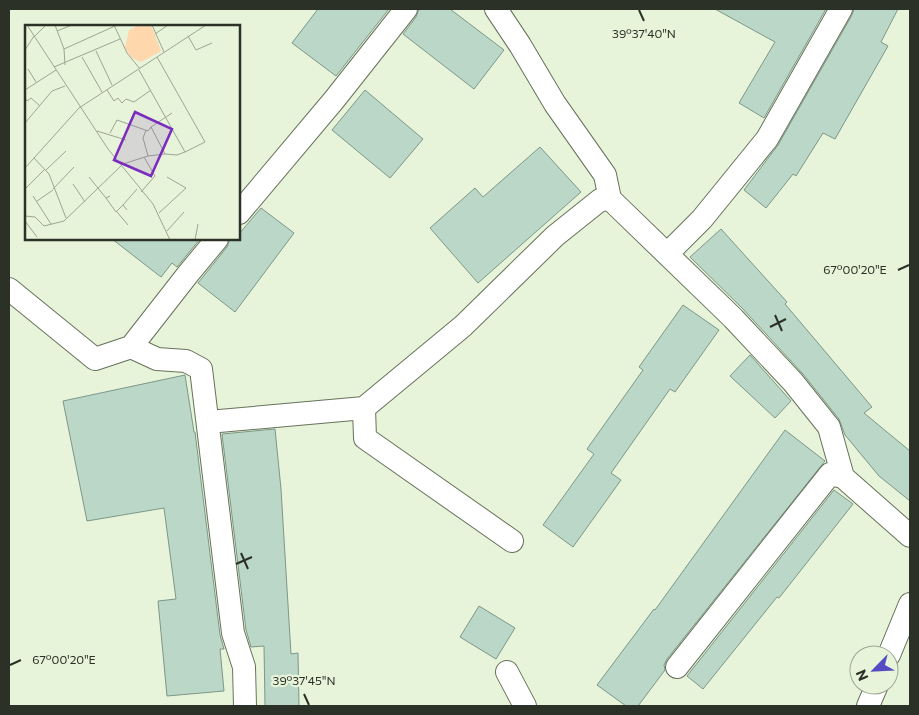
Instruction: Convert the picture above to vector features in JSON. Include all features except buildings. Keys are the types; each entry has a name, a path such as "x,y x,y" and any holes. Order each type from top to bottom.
{"street":[{"path":"240,212 334,100 406,9"},
{"path":"496,9 555,104 605,175 610,199 746,332 793,382 829,427 843,476 910,536"},
{"path":"667,254 702,219 767,139 841,9"},
{"path":"208,422 364,408 463,326 555,236 600,200 610,199"},
{"path":"9,289 95,358 131,348 216,240"},
{"path":"131,348 157,359 186,361 202,370 233,633 244,667 245,706"},
{"path":"364,408 365,438 512,541"},
{"path":"677,667 830,474 843,476"},
{"path":"893,645 910,604"},
{"path":"507,672 525,706"}]}
